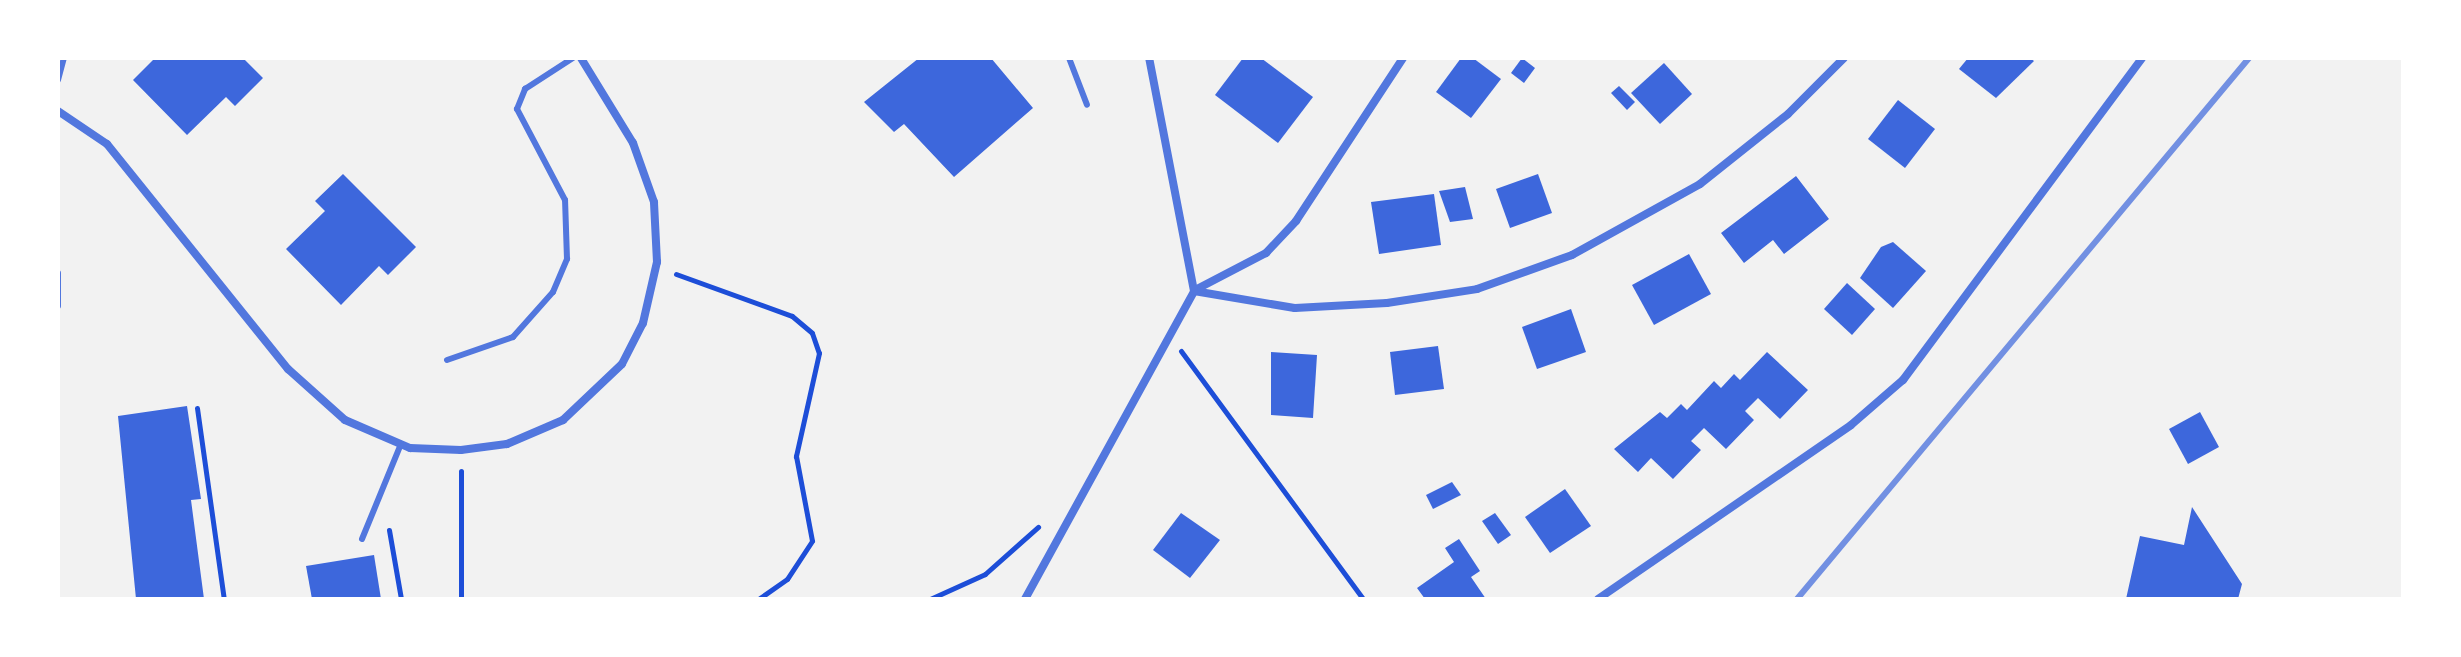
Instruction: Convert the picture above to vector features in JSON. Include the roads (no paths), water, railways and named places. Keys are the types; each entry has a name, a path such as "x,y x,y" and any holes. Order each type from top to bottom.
{"street":[{"path":"58,111 107,144 288,369 345,420 401,444 461,450 530,436 597,393 643,323 656,268 654,202 633,143 581,58"},
{"path":"1149,58 1194,291"},
{"path":"1025,599 1194,291 1266,253 1296,221 1403,58"},
{"path":"1194,291 1295,308 1387,303 1477,289 1545,265 1700,184 1788,114 1844,58"},
{"path":"1598,599 1851,425 1903,380 2142,58"}],"lane":[{"path":"58,80 64,58"},
{"path":"447,360 513,337 553,292 567,259 565,200 517,109 525,89 573,58"},
{"path":"1069,58 1087,105"},
{"path":"58,273 58,306"},
{"path":"362,539 401,444"}],"railway":[{"path":"1797,599 2249,58"}]}
